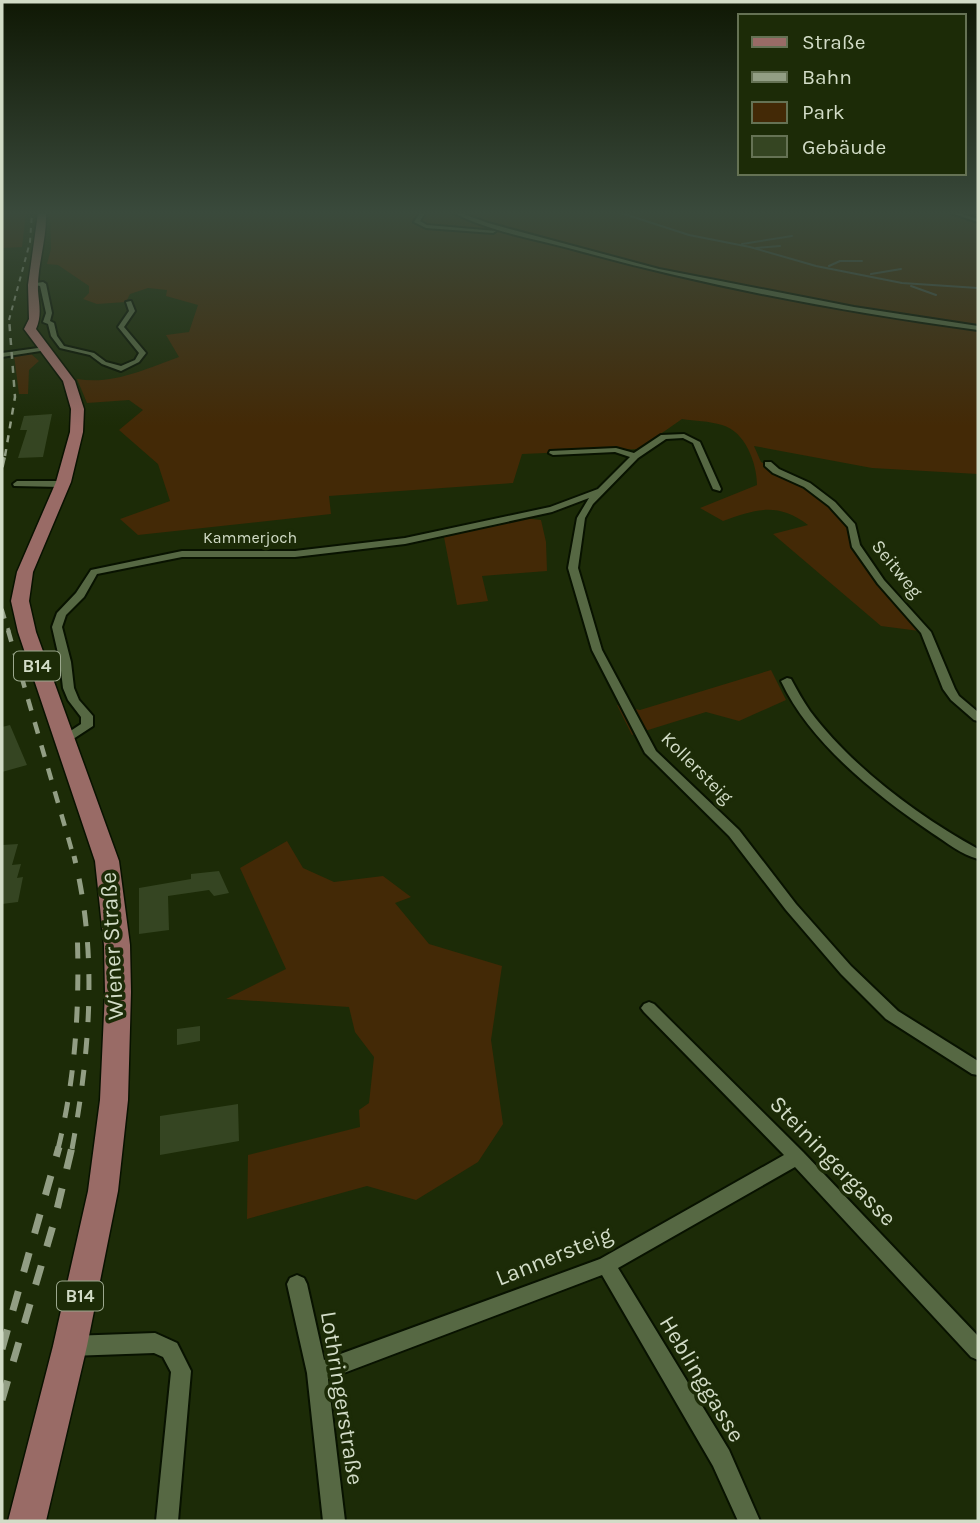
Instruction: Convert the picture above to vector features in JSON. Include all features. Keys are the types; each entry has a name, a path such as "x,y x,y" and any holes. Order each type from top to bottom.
{"main road":[{"name":"B14","path":"33,284 40,322 30,329 37,344 45,349"},
{"name":"Wiener Straße","path":"27,1521 70,1346 103,1191 114,1100 118,992 117,945 107,861 63,740 27,632 20,601 25,572 61,484 78,421 72,387 45,349"}],"street":[{"path":"723,284 909,319 978,328"},
{"path":"40,322 51,323 54,336 62,347 92,354 104,363 121,369 137,360 143,353 121,327 132,311 129,302"},
{"path":"2,355 45,349"},
{"name":"Kollersteig","path":"717,489 693,439 684,436 663,437 635,456 584,511 573,568 597,650 651,753 734,833 790,906 846,970 892,1015 974,1064"},
{"path":"553,453 616,450 635,456"},
{"name":"Seitweg","path":"768,464 776,471 807,485 832,504 852,526 855,545 881,582 926,632 937,653 948,689 978,718"},
{"path":"17,484 61,484"},
{"name":"Kammerjoch","path":"63,740 87,726 87,716 76,705 64,675 66,668 57,639 58,619 79,596 94,572 182,554 295,554 405,541 552,509 603,490"},
{"path":"787,681 796,703 814,726 887,795 928,826 978,855"},
{"name":"Steiningergasse","path":"649,1008 797,1157 978,1350"},
{"name":"Lannersteig","path":"317,1373 606,1265 797,1157"},
{"name":"Heblinggasse","path":"606,1265 721,1458 749,1521"},
{"name":"Lothringerstraße","path":"297,1284 317,1373 334,1521"},
{"path":"70,1346 155,1343 170,1350 181,1371 167,1521"}],"green space":[{"path":"86,284 978,284 978,474 872,468 754,446 761,462 789,477 787,479 803,487 852,524 856,539 871,568 927,632 881,626 773,534 808,525 797,518 777,510 767,510 746,513 723,521 700,508 757,485 755,467 743,441 730,428 707,422 682,419 639,449 522,454 513,483 329,496 331,514 138,535 120,519 170,501 158,464 119,430 143,410 129,400 87,403 77,379 117,378 179,357 166,335 189,332 198,305 166,296 167,290 148,288 130,294 126,302 97,304 83,299 89,293 89,286"},
{"path":"30,353 39,361 29,370 28,394 19,394 14,355"},
{"path":"524,518 541,520 546,542 547,571 482,576 488,601 457,605 444,537"},
{"path":"771,670 786,700 739,721 706,712 632,735 617,705 640,710"},
{"path":"287,841 303,868 334,882 383,876 411,897 395,903 429,944 502,966 491,1040 503,1124 478,1162 416,1200 367,1186 247,1219 248,1155 360,1127 359,1110 369,1103 374,1057 355,1032 349,1007 226,999 286,969 240,868"}],"building":[{"path":"52,414 43,457 18,458 27,430 20,430 24,416"},
{"path":"10,725 27,765 2,772 2,727"},
{"path":"18,844 12,865 21,864 17,878 23,877 18,902 2,904 2,845"},
{"path":"219,871 229,893 214,896 209,890 168,896 169,930 139,934 139,888 191,879 191,874"},
{"path":"200,1026 200,1041 177,1045 177,1029"},
{"path":"238,1104 239,1141 160,1155 160,1116"}],"waterway":[{"path":"918,284 978,288"},
{"path":"911,286 936,295"}],"railway":[{"path":"9,320 19,284"},
{"path":"5,456 15,397 9,320"},
{"path":"2,467 5,454"},
{"path":"2,609 9,632"},
{"path":"8,630 74,858"},
{"path":"72,1149 83,1076 89,1002 86,929 74,856"},
{"path":"58,1149 73,1066 78,983 77,927"},
{"path":"2,1349 59,1147"},
{"path":"2,1400 54,1222 72,1147"}]}
